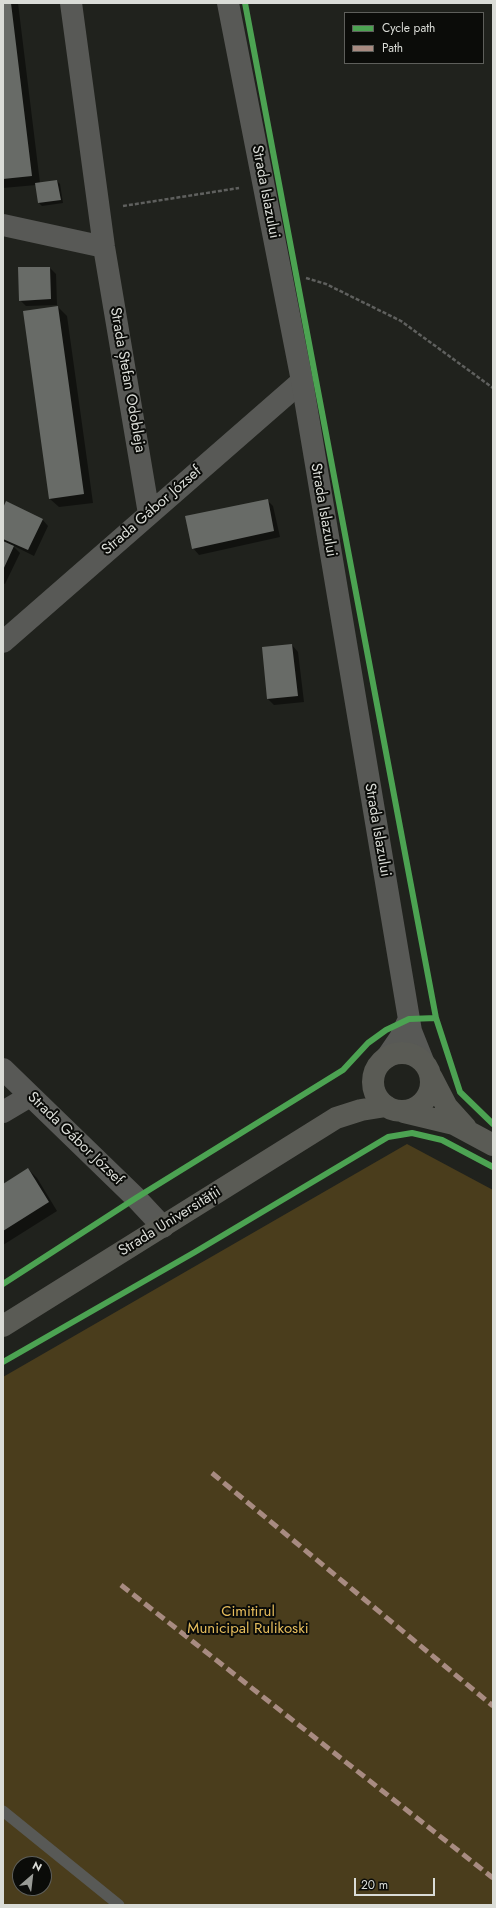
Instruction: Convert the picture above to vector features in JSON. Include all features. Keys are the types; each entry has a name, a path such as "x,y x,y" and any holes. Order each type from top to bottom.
{"main road":[{"path":"406,1053 415,1056 427,1070 431,1088 428,1097 418,1107 395,1109 379,1100 374,1091 381,1064 396,1054 406,1053"},
{"name":"Strada Universității","path":"336,1118 381,1064"},
{"name":"Strada Universității","path":"427,1070 447,1107 456,1119 471,1133"},
{"name":"Strada Universității","path":"3,1326 336,1118 361,1110 395,1109 437,1119 471,1133 493,1145"}],"street":[{"name":"Strada Ștefan Odobleja","path":"71,3 104,247 149,514"},
{"name":"Strada Islazului","path":"228,3 302,381 409,1019 413,1036 427,1070"},
{"path":"3,225 104,247"},
{"name":"Strada Gábor József","path":"3,642 302,381"},
{"path":"381,1064 400,1038 409,1019"},
{"name":"Strada Gábor József","path":"3,1069 136,1198 163,1227"},
{"path":"3,1112 30,1096"}],"lane":[{"path":"3,1810 119,1905"}],"path":[{"path":"99,210 263,184"},
{"path":"304,277 326,284 401,321 493,388"}],"green space":[{"name":"Cimitirul Municipal Rulikoski","path":"407,1144 493,1190 493,1905 3,1905 3,1377"}],"building":[{"path":"3,3 11,3 32,176 3,179"},
{"path":"57,180 61,200 38,203 35,183"},
{"path":"18,267 50,267 51,299 19,301"},
{"path":"58,306 84,494 49,499 23,311"},
{"path":"268,499 274,531 192,549 185,516"},
{"path":"6,501 43,519 28,550 3,539 3,508"},
{"path":"3,541 14,546 3,570"},
{"path":"292,644 298,696 267,699 262,647"},
{"path":"28,1168 49,1202 3,1231 3,1184"}],"marked path":[{"path":"212,1473 493,1706"},
{"path":"121,1585 493,1878"}],"cycle path":[{"path":"245,3 436,1018 460,1092 493,1124"},
{"path":"3,1284 136,1198 343,1070 368,1043 386,1030 409,1019 436,1018"},
{"path":"3,1362 195,1252 388,1137 412,1133 442,1140 493,1167"}]}
